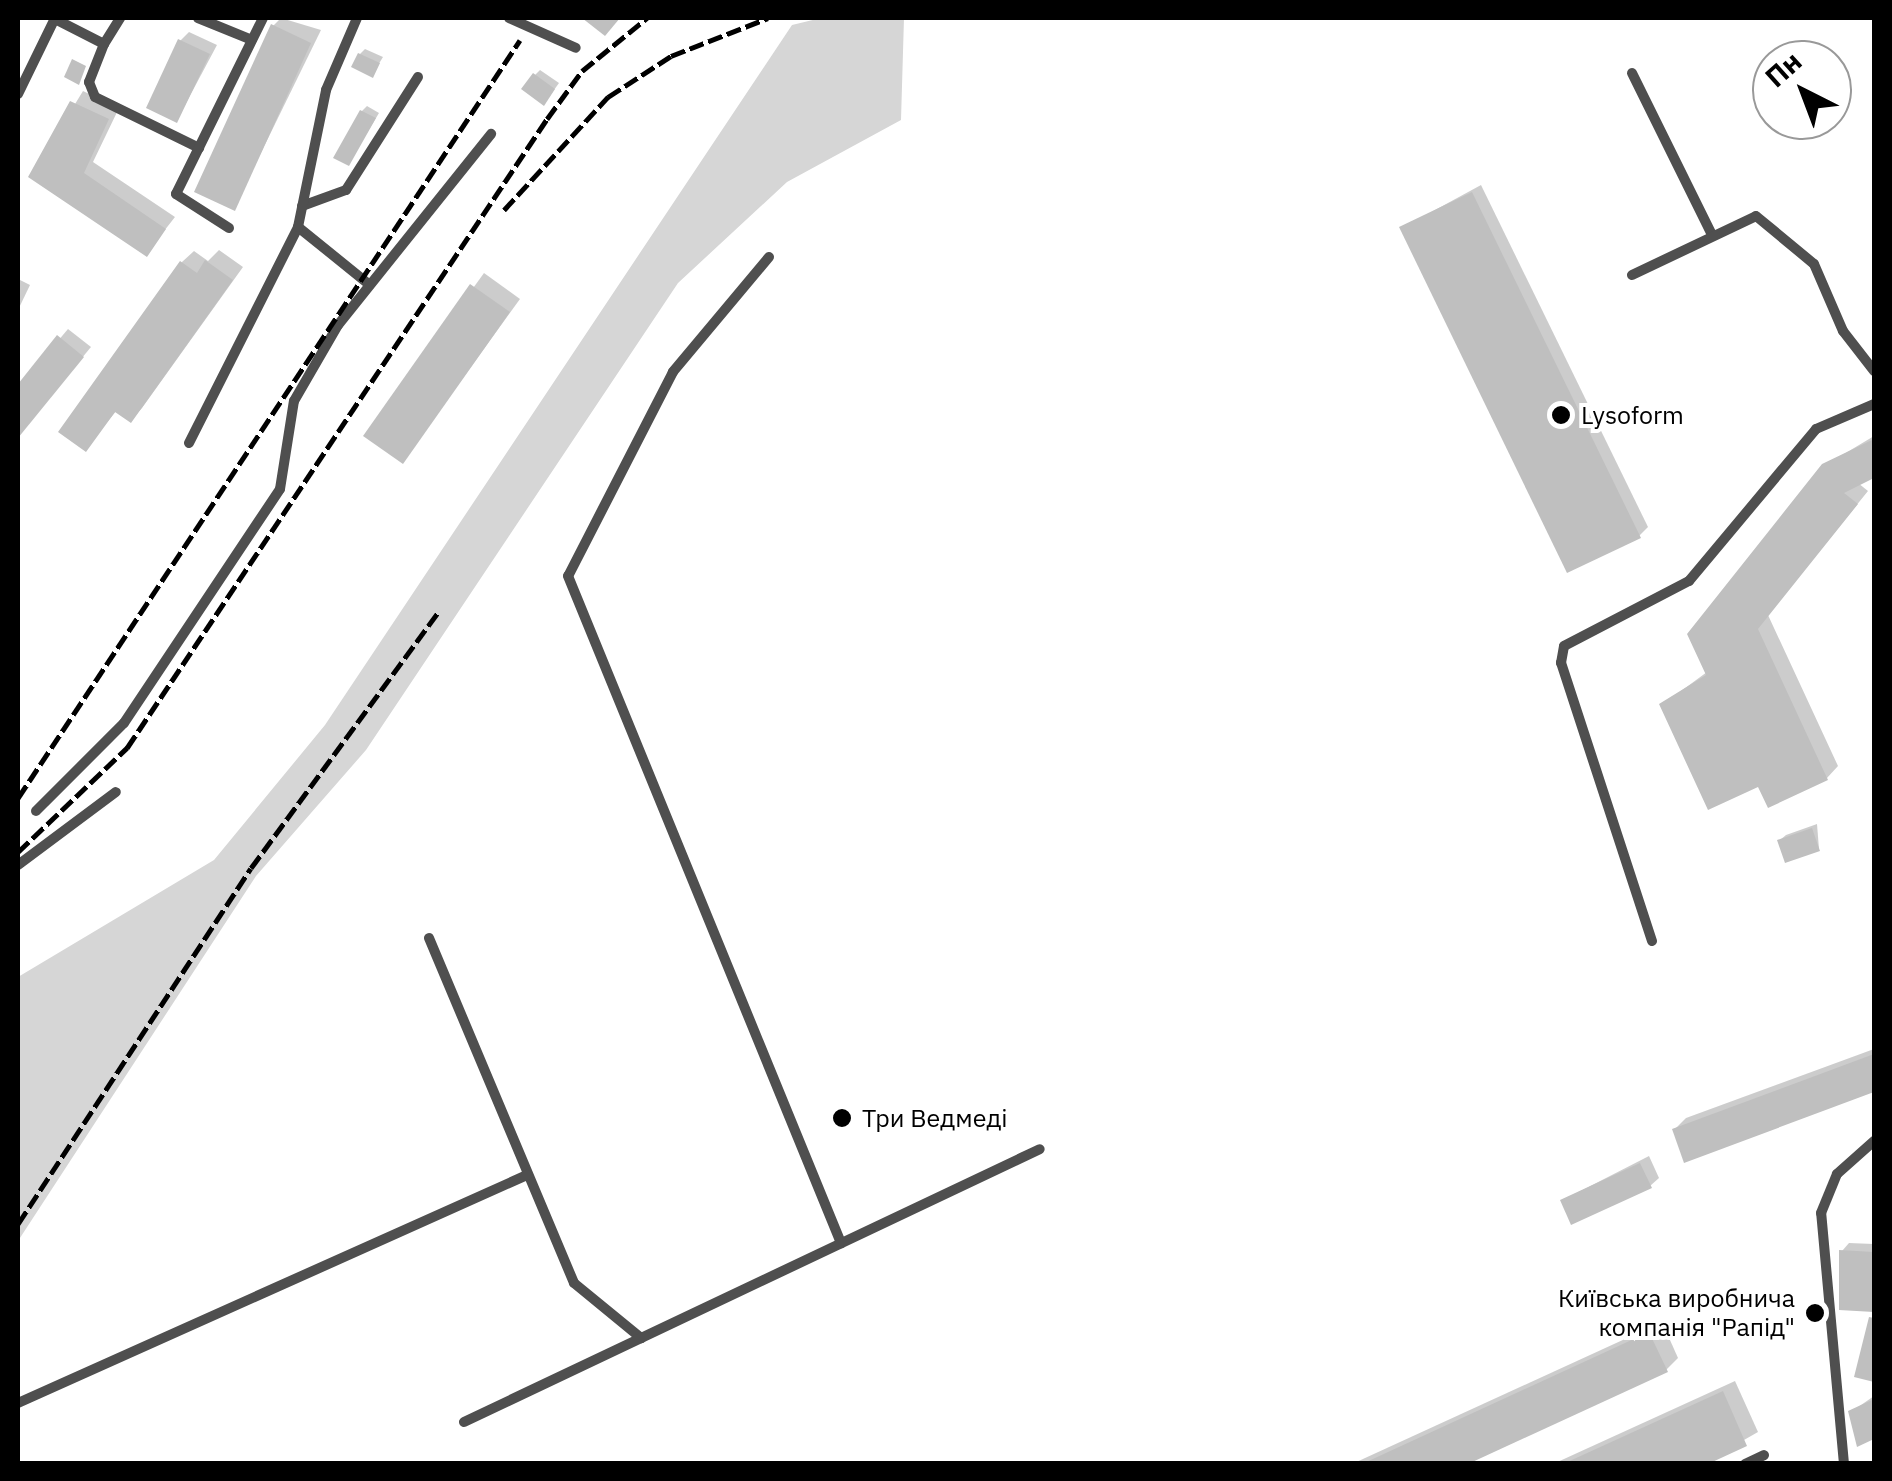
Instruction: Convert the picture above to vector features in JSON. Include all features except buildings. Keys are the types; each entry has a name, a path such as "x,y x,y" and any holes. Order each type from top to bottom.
{"lane":[{"path":"18,94 55,18 104,44"},
{"path":"120,18 104,44 89,82 96,97 199,148"},
{"path":"198,18 252,40"},
{"path":"229,228 176,194 263,18"},
{"path":"189,442 298,227 326,90 358,18"},
{"path":"509,18 576,48"},
{"path":"1632,73 1712,235"},
{"path":"302,206 346,190 418,78"},
{"path":"36,811 124,723 280,489 294,400 370,285 492,134"},
{"path":"1632,275 1753,216 1787,235 1814,264 1843,331 1874,371"},
{"path":"298,227 370,285"},
{"path":"769,257 673,372 568,576 841,1243"},
{"path":"1652,940 1561,664 1564,646 1689,581 1816,429 1874,404"},
{"path":"18,865 116,792"},
{"path":"429,938 574,1284 642,1338"},
{"path":"1844,1464 1820,1214 1837,1174 1874,1141"},
{"path":"464,1422 1040,1148"},
{"path":"18,1402 527,1175"},
{"path":"1746,1464 1764,1454"}],"shaded area":[{"path":"821,18 904,18 901,120 787,182 678,283 366,750 256,876 18,1241 18,977 214,860 325,725 792,25"}],"railway":[{"path":"18,852 127,748 547,119 582,71 647,18"},
{"path":"504,210 608,97 671,56 768,18"},
{"path":"18,798 520,40"},
{"path":"18,1224 251,868 439,611"}],"place":[{"name":"Lysoform","path":"1561,415"},
{"name":"Три Ведмеді","path":"842,1118"},
{"name":"Київська виробнича компанія \"Рапід\"","path":"1815,1313"}]}
